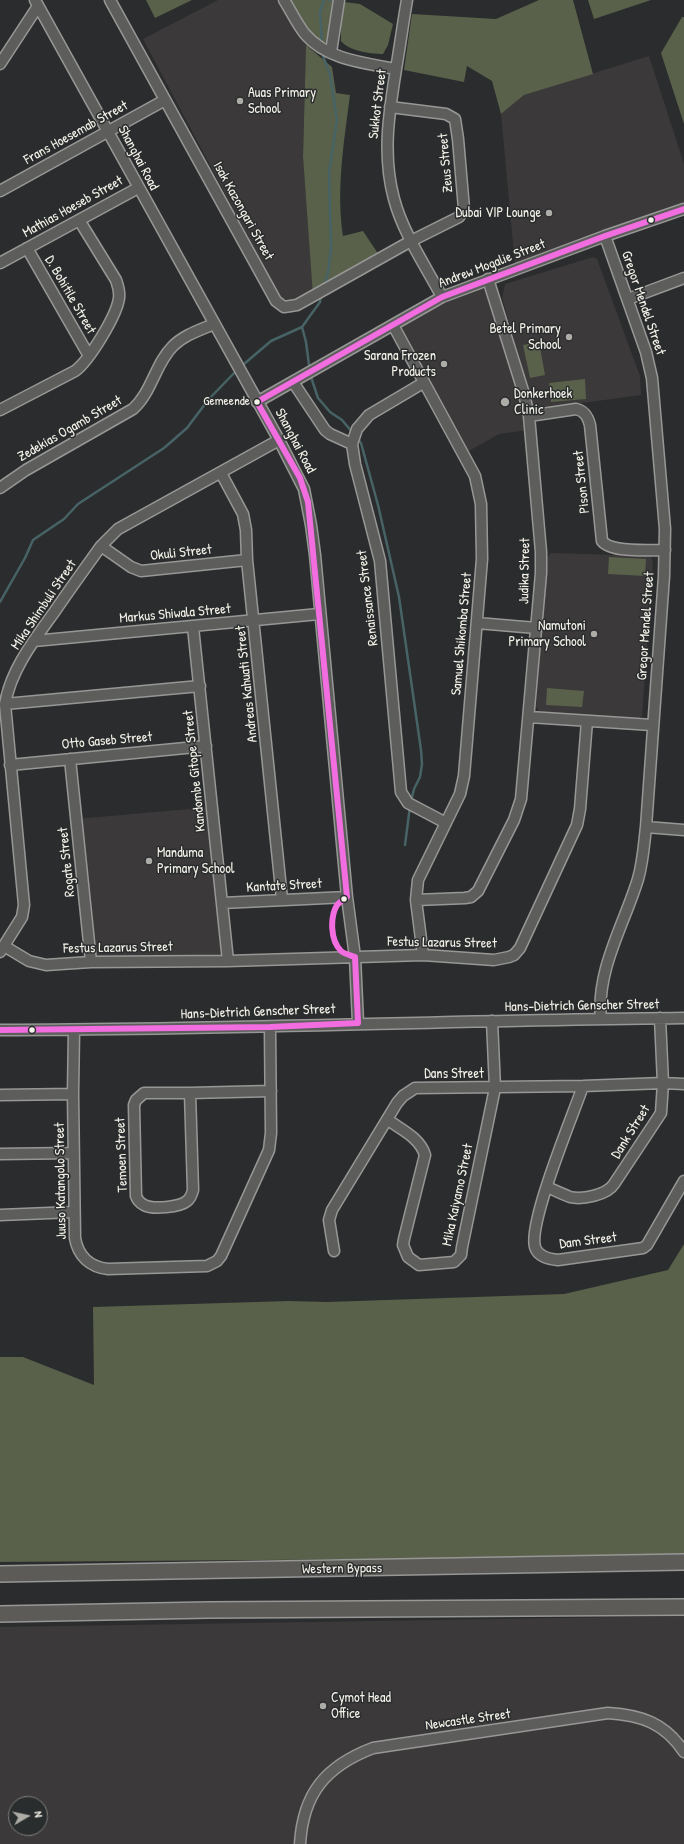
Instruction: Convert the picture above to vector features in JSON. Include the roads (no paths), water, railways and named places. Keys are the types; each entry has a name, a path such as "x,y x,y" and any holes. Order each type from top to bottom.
{"highway":[{"name":"Western Bypass","path":"0,1574 684,1562"},
{"path":"0,1614 232,1610 684,1607"}],"street":[{"name":"Isak Kazongari Street","path":"110,0 276,301 288,308 297,305 411,241"},
{"path":"284,0 305,34 315,44 342,58 396,69"},
{"path":"331,52 340,0"},
{"name":"Sukkot Street","path":"407,0 386,142 392,192 396,206 411,241 442,297"},
{"path":"0,64 37,3"},
{"name":"Shanghai Road","path":"37,3 138,188 300,478 308,502 313,540 347,897 355,957 358,1023"},
{"name":"Frans Hoesemab Street","path":"0,191 165,100"},
{"name":"Zeus Street","path":"390,107 446,114 453,117 457,124 464,210 459,217 411,241"},
{"name":"Mathias Hoeseb Street","path":"0,263 138,188"},
{"name":"Andrew Mogalie Street","path":"257,402 442,297 605,236 684,209"},
{"path":"0,410 75,371 83,365 90,356 118,304 119,288 79,220"},
{"name":"Gregor Mendel Street","path":"601,1019 599,1003 601,984 638,879 646,827 665,550 665,525 652,378 646,352 605,236"},
{"name":"D. Bohitile Street","path":"27,248 90,356"},
{"path":"628,299 684,278"},
{"name":"Judika Street","path":"416,900 465,898 475,895 482,887 519,806 529,716 541,552 530,416 488,279"},
{"name":"Zedekias Ogamb Street","path":"0,488 26,470 133,409 142,400 172,347 188,335 214,324"},
{"name":"Samuel Shikomba Street","path":"393,325 423,383 475,476 478,484 481,504 482,559 464,776 460,794 418,880 416,900 422,955"},
{"path":"293,382 325,430 330,434 352,444 357,429 369,415 423,383"},
{"name":"Pison Street","path":"530,416 576,410 581,410 585,413 590,425 602,541 614,548 665,550"},
{"name":"Mika Shimbuli Street","path":"2,949 22,917 24,905 10,765 6,704 9,687 34,641 101,546 118,529 279,440"},
{"name":"Renaissance Street","path":"352,444 355,464 380,561 401,792 408,803 446,823"},
{"name":"Andreas Kahuati Street","path":"221,473 243,514 246,530 247,560 255,620 282,899"},
{"name":"Okuli Street","path":"101,546 131,568 141,571 247,560"},
{"name":"Markus Shiwala Street","path":"34,641 319,614"},
{"path":"477,623 536,628"},
{"name":"Kandombe Gitope Street","path":"193,627 228,960"},
{"path":"6,704 200,686"},
{"path":"529,716 652,725"},
{"name":"Festus Lazarus Street","path":"2,949 29,961 40,964 422,955 494,960 509,957 514,955 520,948 577,825 580,809 587,721"},
{"name":"Otto Gaseb Street","path":"10,765 206,746"},
{"name":"Rogate Street","path":"70,759 91,962"},
{"path":"646,827 684,830"},
{"name":"Kantate Street","path":"222,903 347,897"},
{"name":"Dank Street","path":"547,1187 574,1197 602,1194 611,1189 661,1112 663,1083 660,1018"},
{"name":"Hans-Dietrich Genscher Street","path":"0,1030 270,1027 358,1023 684,1018"},
{"name":"Mika Kaiyamo Street","path":"388,1120 417,1140 423,1148 425,1155 405,1232 403,1246 405,1251 408,1257 419,1265 454,1262 461,1255 495,1088 492,1021"},
{"name":"Juuso Katangolo Street","path":"74,1030 73,1153 76,1246 85,1260 97,1267 108,1269 200,1267 207,1266 217,1261 224,1250 267,1156 271,1138 270,1027"},
{"name":"Dans Street","path":"334,1251 329,1220 332,1210 403,1096 415,1088 495,1088 663,1083 684,1084"},
{"name":"Dam Street","path":"583,1086 547,1187 534,1230 535,1247 539,1254 544,1257 558,1260 643,1248 647,1245 684,1181"},
{"name":"Temoen Street","path":"190,1093 194,1180 191,1197 187,1202 175,1207 144,1205 136,1196 134,1105 136,1100 144,1093 270,1092"},
{"path":"0,1096 73,1094"},
{"path":"0,1154 73,1153"},
{"path":"0,1215 74,1212"},
{"name":"Newcastle Street","path":"300,1844 302,1823 307,1804 319,1784 331,1770 353,1756 373,1748 608,1713 628,1716 655,1724 676,1740 684,1752"}],"waterway":[{"path":"322,44 320,12 324,0"},
{"path":"323,56 330,74 337,120 329,173 331,248 328,273 324,286"},
{"path":"244,364 271,341 302,327 320,302 321,295"},
{"path":"302,327 306,342 309,365"},
{"path":"0,602 25,558 33,540 64,519 78,504 164,448 187,428 208,400 237,370"},
{"path":"311,377 318,398 330,412 342,420 353,433"},
{"path":"357,438 361,443 378,505 399,597 422,764 420,777 414,789 411,801"},
{"path":"405,845 410,806"}],"place":[{"name":"Auas Primary School","path":"240,101"},
{"name":"Dubai VIP Lounge","path":"549,213"},
{"name":"Betel Primary School","path":"569,337"},
{"name":"Sarana Frozen Products","path":"444,364"},
{"name":"Gemeende","path":"257,402"},
{"name":"Donkerhoek Clinic","path":"505,402"},
{"name":"Namutoni Primary School","path":"594,634"},
{"name":"Manduma Primary School","path":"149,861"},
{"name":"Cymot Head Office","path":"323,1706"}]}
